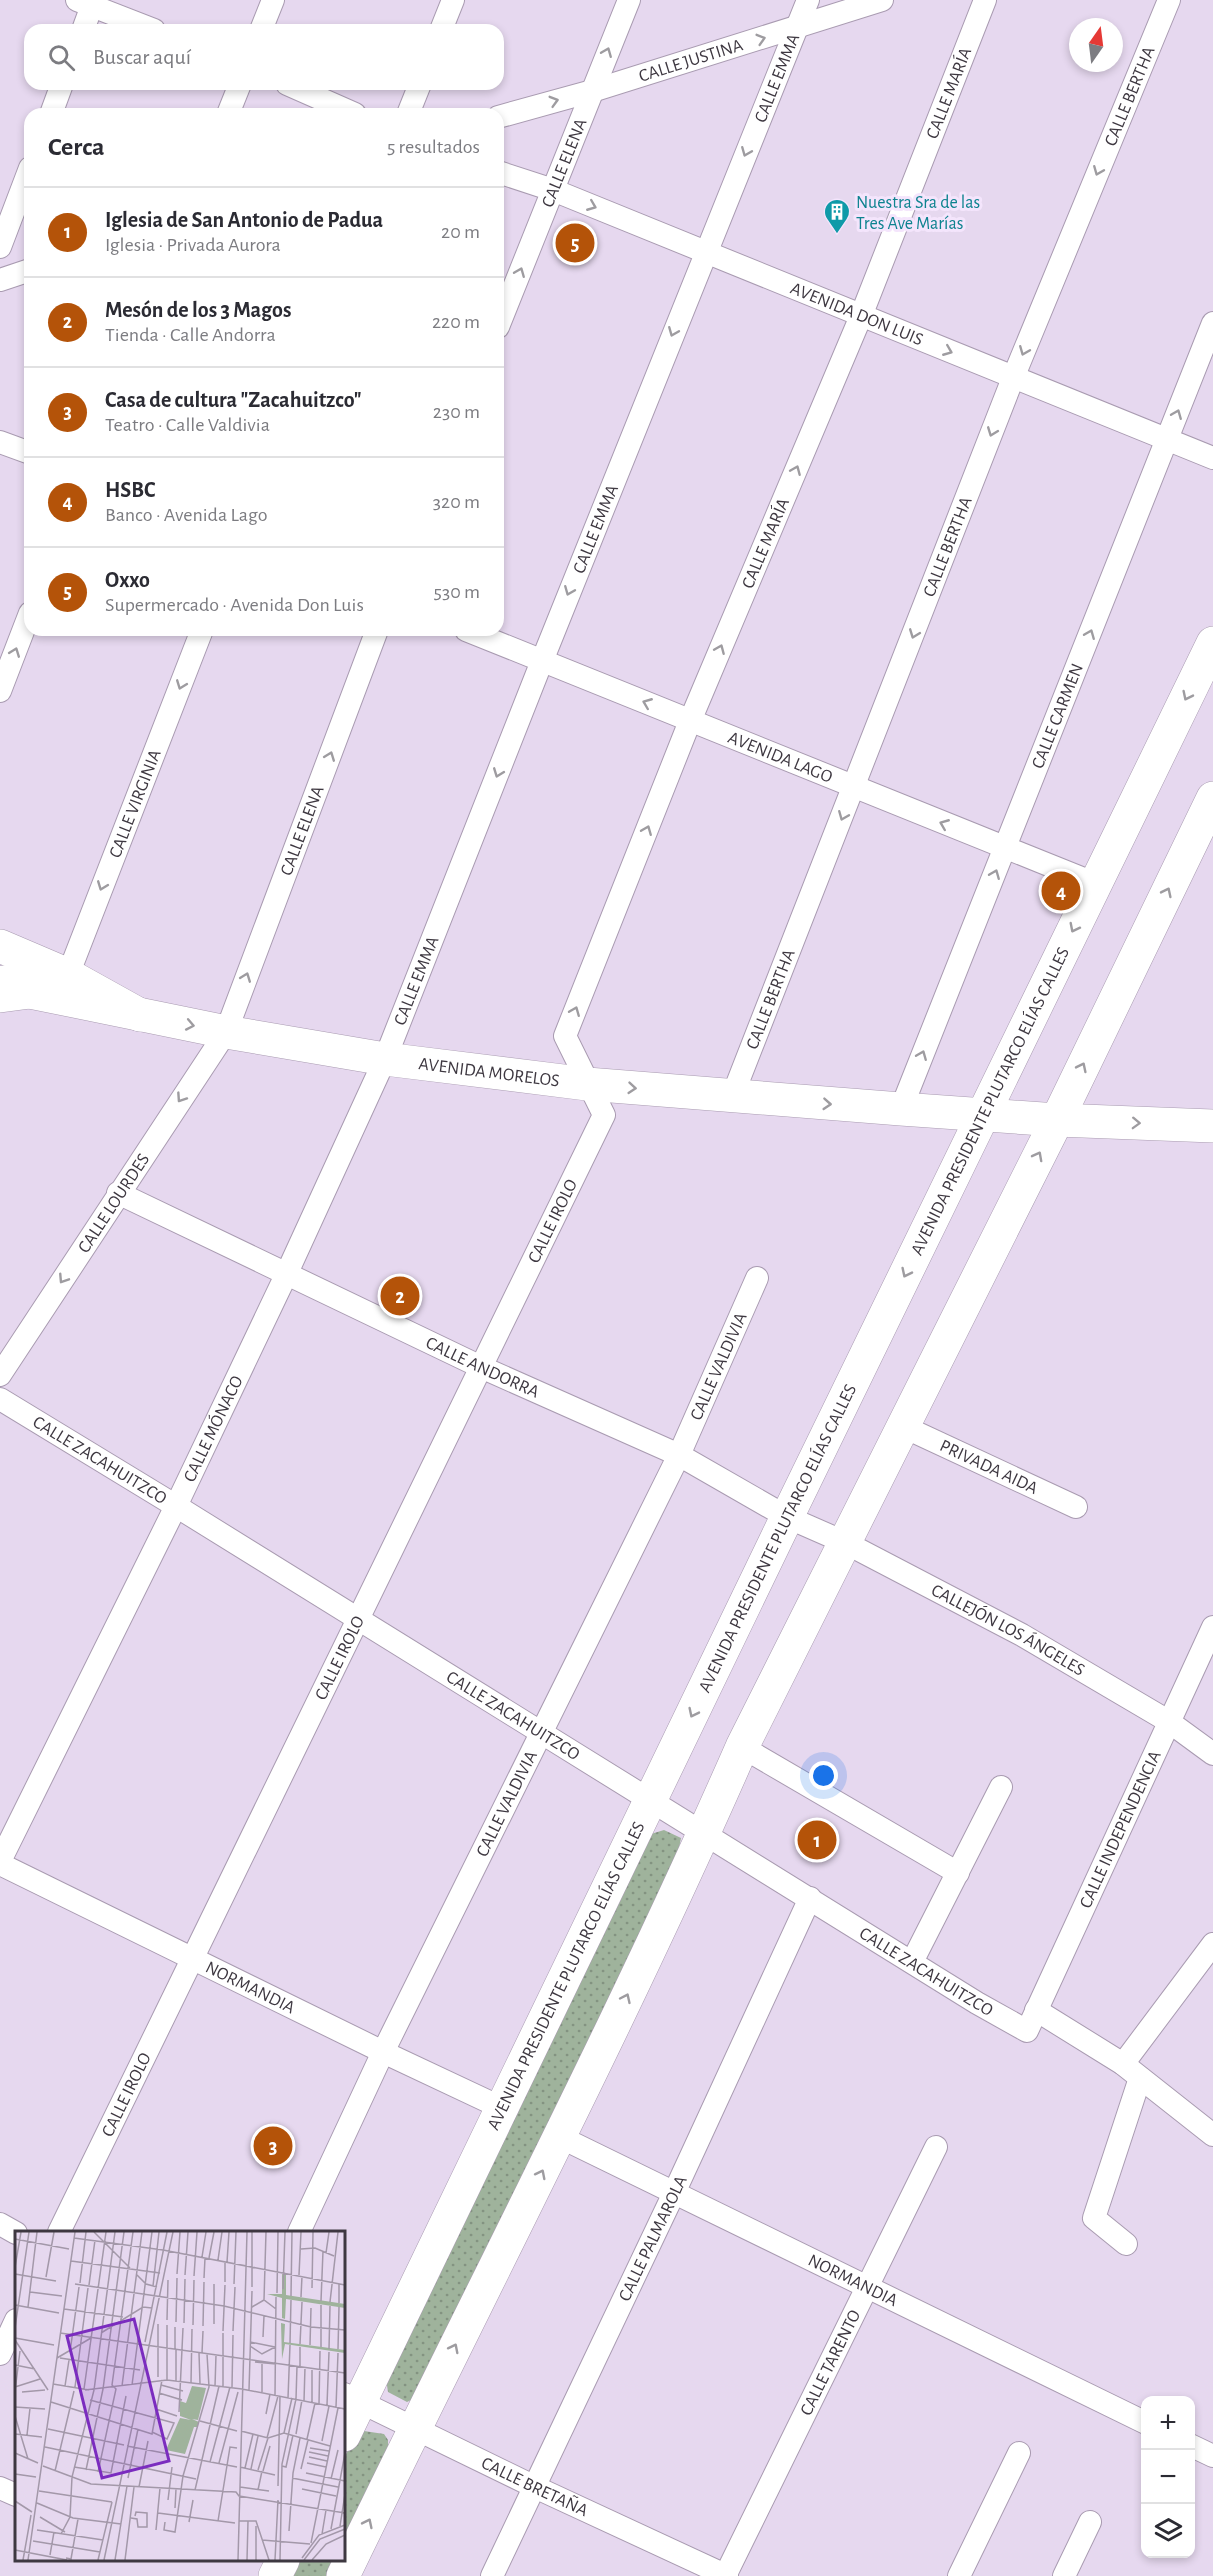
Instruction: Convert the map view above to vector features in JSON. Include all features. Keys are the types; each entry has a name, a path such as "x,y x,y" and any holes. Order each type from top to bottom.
{"main road":[{"name":"AVENIDA PRESIDENTE PLUTARCO ELÍAS CALLES","path":"345,2430 352,2398 502,2108 1213,643"},
{"path":"343,2576 560,2137 705,1833 742,1747 1057,1120 1213,798"},
{"path":"0,946 68,975 140,1015"},
{"name":"AVENIDA MORELOS","path":"0,980 15,994 226,1032 385,1059 587,1084 732,1097 1057,1120 1213,1126"},
{"path":"275,2576 282,2561"}],"street":[{"path":"263,24 273,0"},
{"path":"443,24 453,0"},
{"name":"CALLE ELENA","path":"504,312 629,0"},
{"name":"CALLE EMMA","path":"385,1059 542,660 808,0"},
{"name":"CALLE JUSTINA","path":"504,115 591,91 882,0"},
{"name":"CALLE MARÍA","path":"587,1084 565,1036 690,721 861,316 986,0"},
{"name":"CALLE BERTHA","path":"732,1097 1013,378 1169,0"},
{"path":"83,24 88,2 140,24"},
{"path":"53,108 60,90"},
{"path":"230,108 238,90"},
{"path":"301,90 341,108"},
{"path":"410,108 418,90"},
{"name":"AVENIDA DON LUIS","path":"504,174 553,190 1213,458"},
{"path":"0,247 24,184"},
{"path":"0,280 24,272"},
{"name":"CALLE CARMEN","path":"901,1109 1213,323"},
{"path":"0,442 24,451"},
{"path":"0,691 24,629"},
{"name":"CALLE VIRGINIA","path":"68,975 200,636"},
{"name":"CALLE ELENA","path":"226,1032 375,636"},
{"name":"AVENIDA LAGO","path":"481,636 1096,884"},
{"name":"CALLE LOURDES","path":"0,1375 226,1032"},
{"name":"CALLE MÓNACO","path":"0,1863 176,1506 286,1275 385,1059"},
{"name":"CALLE IROLO","path":"59,2231 604,1115 587,1084"},
{"name":"CALLE ANDORRA","path":"118,1193 481,1367 679,1455 787,1517 844,1542"},
{"name":"CALLE VALDIVIA","path":"299,2231 383,2052 679,1455 757,1278"},
{"name":"CALLE ZACAHUITZCO","path":"0,1399 1027,2031"},
{"name":"PRIVADA AIDA","path":"902,1426 1076,1507"},
{"name":"CALLEJÓN LOS ÁNGELES","path":"844,1542 1022,1635 1168,1721 1213,1754"},
{"name":"CALLE INDEPENDENCIA","path":"1027,2031 1168,1721 1212,1633"},
{"path":"742,1747 958,1873"},
{"path":"912,1962 1001,1787"},
{"name":"NORMANDIA","path":"0,1863 383,2052 502,2108"},
{"name":"CALLE PALMAROLA","path":"492,2576 674,2193 810,1898"},
{"path":"1126,2244 1094,2218 1132,2071 1213,1944"},
{"path":"1036,2010 1132,2071 1213,2135"},
{"name":"NORMANDIA","path":"560,2137 1141,2421"},
{"name":"CALLE TARENTO","path":"726,2576 936,2147"},
{"path":"0,2224 15,2232"},
{"path":"0,2354 15,2322"},
{"name":"CALLE BRETAÑA","path":"352,2398 726,2576"},
{"path":"1195,2447 1213,2456"},
{"path":"959,2576 1019,2453"},
{"path":"0,2488 15,2495"},
{"path":"1064,2576 1090,2522"}],"green space":[{"path":"664,1830 681,1838 676,1863 419,2396 407,2402 388,2392 386,2379 651,1834"},
{"path":"364,2431 384,2434 388,2440 388,2456 345,2551 345,2457 351,2443"},
{"path":"296,2561 340,2561 332,2576 288,2576"}],"place":[{"name":"Nuestra Sra de las Tres Ave Marías","path":"837,235"},
{"name":"Oxxo","path":"575,243"},
{"name":"HSBC","path":"1061,891"},
{"name":"Mesón de los 3 Magos","path":"400,1296"},
{"name":"Iglesia de San Antonio de Padua","path":"817,1840"},
{"name":"Casa de cultura \"Zacahuitzco\"","path":"273,2146"}]}
